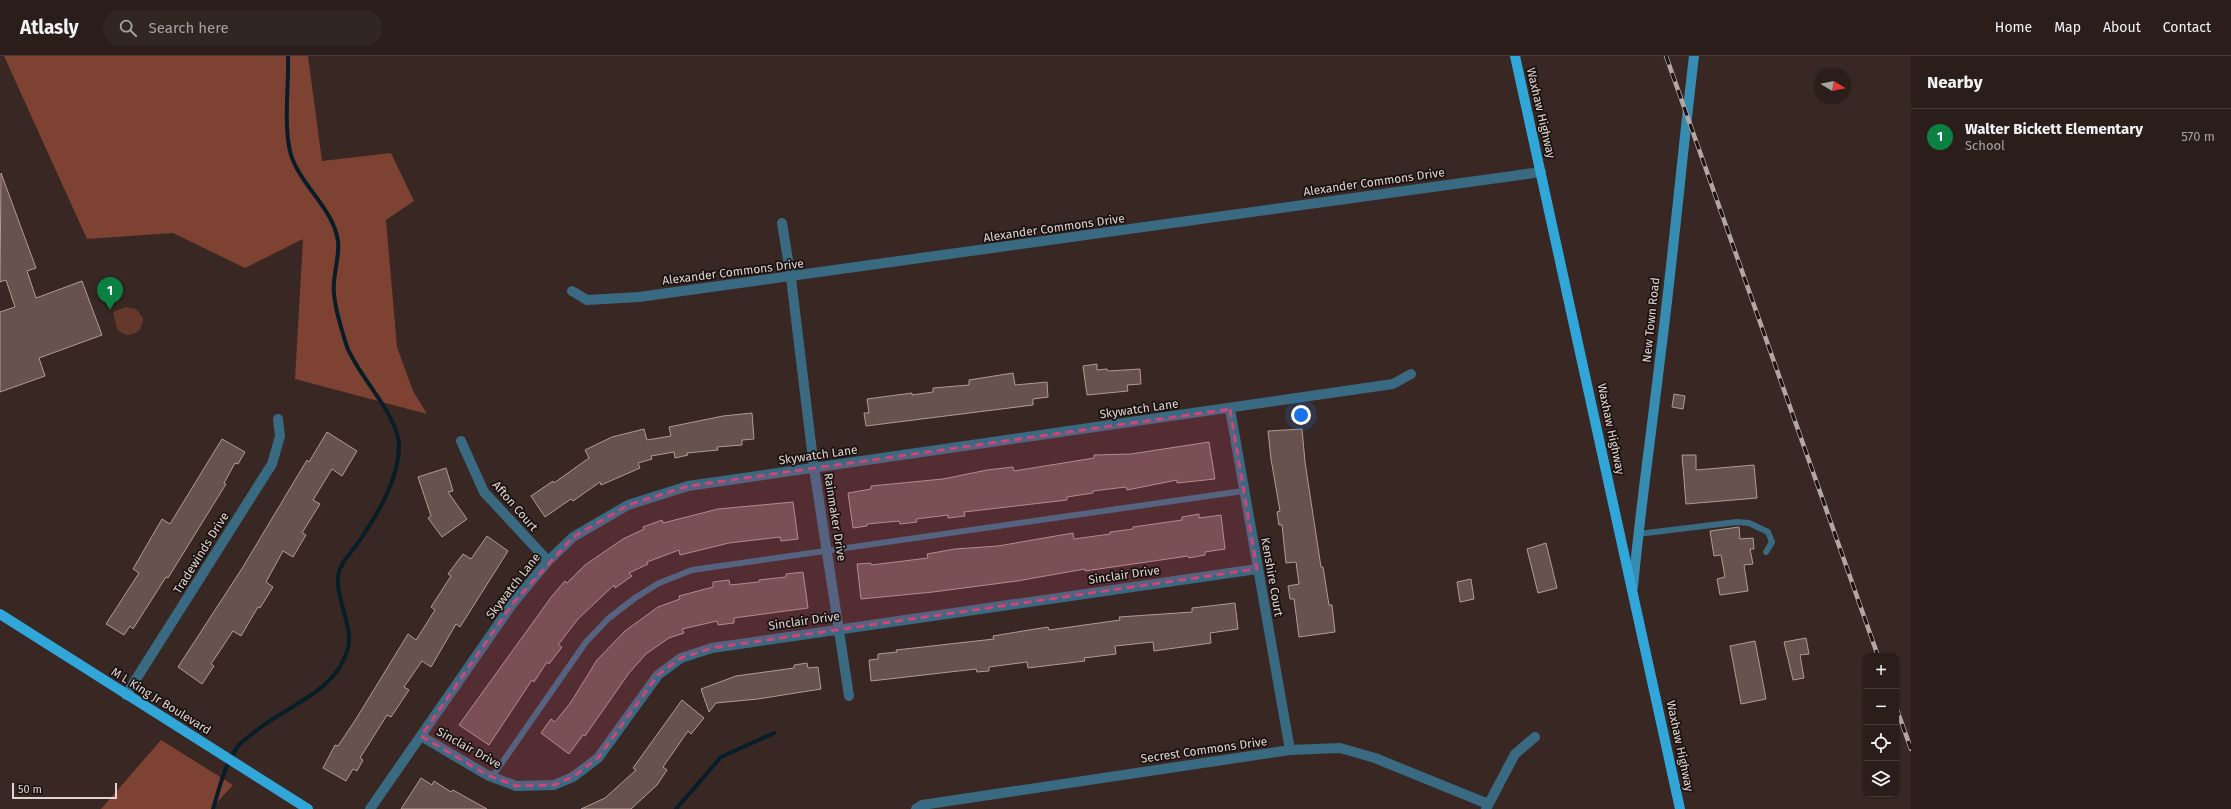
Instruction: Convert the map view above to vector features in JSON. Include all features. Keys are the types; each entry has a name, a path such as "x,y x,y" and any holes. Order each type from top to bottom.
{"main road":[{"name":"Waxhaw Highway","path":"1515,56 1633,587 1680,809"},
{"name":"New Town Road","path":"1633,587 1638,534 1660,359 1680,167 1694,56"},
{"name":"M L King Jr Boulevard","path":"0,614 308,809"}],"street":[{"name":"Alexander Commons Drive","path":"572,291 587,300 639,297 791,278 1541,172"},
{"name":"Rainmaker Drive","path":"782,223 791,278 814,468 849,696"},
{"name":"Skywatch Lane","path":"370,809 513,603 548,562 573,537 628,505 688,486 1230,409 1393,384 1411,374"},
{"name":"Kenshire Court","path":"1230,409 1290,750"},
{"name":"Tradewinds Drive","path":"126,695 272,464 280,436 278,419"},
{"name":"Afton Court","path":"461,441 484,492 548,562"},
{"name":"Sinclair Drive","path":"421,736 492,777 516,786 554,785 574,777 598,758 658,675 681,658 712,648 1257,569"},
{"path":"1487,806 1515,754 1535,737"},
{"name":"Secrest Commons Drive","path":"916,809 922,805 1290,750 1340,748 1375,758 1487,806"}],"lane":[{"path":"492,777 586,642 609,618 634,598 659,583 692,570 1244,491"},
{"path":"1638,534 1730,522 1749,523 1768,532 1772,542 1766,552"}],"highlighted area":[{"path":"1230,409 1257,569 712,648 681,658 658,675 598,758 573,777 554,785 516,786 487,775 421,736 513,603 573,537 628,505 688,486"}],"shaded area":[{"path":"4,56 308,56 322,161 391,153 414,201 386,220 397,347 413,391 427,414 295,379 303,239 245,268 173,233 87,239"},
{"path":"125,307 136,309 143,318 141,328 134,334 130,335 122,333 117,329 113,312"},
{"path":"161,740 233,785 211,809 101,809"}],"building":[{"path":"1,173 36,268 27,271 36,298 82,281 102,335 39,358 45,376 0,392 0,312 15,307 6,280 0,282"},
{"path":"1097,364 1097,370 1107,369 1108,371 1140,369 1141,384 1127,385 1128,391 1087,395 1083,366"},
{"path":"1013,373 1015,385 1047,382 1048,397 1033,399 1033,405 866,426 864,413 869,413 867,399 912,393 912,395 933,392 933,388 969,385 969,380"},
{"path":"1674,394 1685,396 1683,409 1672,407"},
{"path":"752,413 754,439 742,440 742,445 717,447 718,450 687,453 688,455 675,458 674,452 651,456 652,459 638,463 640,468 601,485 600,482 573,501 571,499 545,517 531,496 553,481 554,483 589,458 585,450 612,437 644,429 647,440 671,436 669,427 723,416"},
{"path":"1302,429 1305,462 1321,567 1323,567 1329,605 1332,605 1335,632 1299,637 1294,599 1290,599 1288,586 1299,584 1296,562 1286,563 1282,525 1279,525 1277,512 1280,511 1268,431"},
{"path":"327,432 357,451 342,476 332,469 313,500 320,504 302,533 306,535 293,557 283,551 266,582 273,587 260,608 258,607 241,636 233,631 211,664 214,666 202,684 178,667 243,567 307,460 309,462"},
{"path":"222,439 245,452 238,464 235,463 224,483 226,484 168,578 166,577 133,629 130,626 124,635 106,624 139,573 133,569 162,519 170,524"},
{"path":"1209,442 1215,479 1177,483 1177,480 1127,490 1126,487 1093,491 1093,493 1067,497 1067,500 964,512 965,516 948,518 948,515 916,519 917,522 900,524 899,521 867,524 867,526 853,528 848,493 871,489 871,486 943,479 987,470 1013,467 1014,471 1094,458 1094,455 1131,454"},
{"path":"1682,455 1696,455 1696,470 1754,465 1757,498 1686,504"},
{"path":"446,468 453,491 448,492 467,519 442,537 428,518 431,516 418,477"},
{"path":"793,502 798,539 781,541 780,537 729,543 680,555 679,550 647,562 648,564 629,573 632,576 615,588 614,585 578,619 558,645 562,647 549,664 547,662 534,682 532,680 489,745 459,725 552,596 565,581 567,583 585,565 623,539 644,529 643,527 662,520 663,523 718,509"},
{"path":"1199,514 1199,518 1221,515 1225,549 1205,552 1205,555 1189,558 1188,556 1085,571 1085,569 1017,581 933,592 861,599 857,564 871,563 871,565 928,558 927,554 955,549 998,546 1073,533 1074,539 1110,534 1110,532 1133,529 1133,527 1182,520 1182,517"},
{"path":"1739,527 1740,539 1753,538 1754,549 1750,549 1753,564 1744,565 1748,591 1720,595 1717,579 1725,577 1721,555 1714,556 1710,531"},
{"path":"487,536 508,551 460,627 456,624 431,667 422,661 404,687 409,690 391,717 387,715 360,758 363,760 357,771 353,769 346,781 323,768 335,745 338,746 356,719 408,634 416,640 435,610 431,607 451,576 448,574 463,554 471,559"},
{"path":"1546,543 1557,588 1538,593 1527,549"},
{"path":"803,572 808,608 734,618 734,623 718,625 717,621 682,629 684,633 669,638 646,654 629,673 585,736 583,735 569,754 541,733 551,719 555,722 571,702 597,660 625,631 658,607 680,599 679,596 713,587 713,582 729,580 730,585 759,582 759,580 786,577 786,574"},
{"path":"1471,579 1474,599 1460,602 1457,582"},
{"path":"1235,603 1238,629 1210,633 1211,643 1154,651 1153,642 1115,646 1116,654 1084,658 1085,661 1028,668 1027,662 989,667 989,671 977,672 976,669 871,681 869,660 878,659 878,654 897,652 896,650 994,639 993,636 1048,627 1049,630 1120,620 1119,617 1192,612 1192,608"},
{"path":"1806,638 1809,654 1800,655 1804,678 1793,680 1784,642"},
{"path":"1755,641 1766,699 1741,704 1730,646"},
{"path":"807,663 808,668 818,667 821,689 758,699 716,703 709,712 701,689 736,676 794,668 794,665"},
{"path":"682,700 704,718 691,734 688,731 663,767 667,770 657,785 631,809 581,809 605,798 636,770 633,768"},
{"path":"421,778 432,785 434,781 451,792 453,790 487,809 401,809"}],"waterway":[{"path":"213,809 225,770 239,745 265,724 308,698 321,688 342,664 348,648 349,640 339,590 338,581 340,568 358,543 386,497 398,458 399,445 397,433 392,421 353,359 347,347 339,320 334,287 338,247 335,229 324,207 302,177 291,155 287,132 288,56"},
{"path":"676,809 721,757 774,733"}],"railway":[{"path":"1666,56 1877,653"},
{"path":"1899,715 1911,749"}],"place":[{"name":"Walter Bickett Elementary","path":"110,310"}]}
